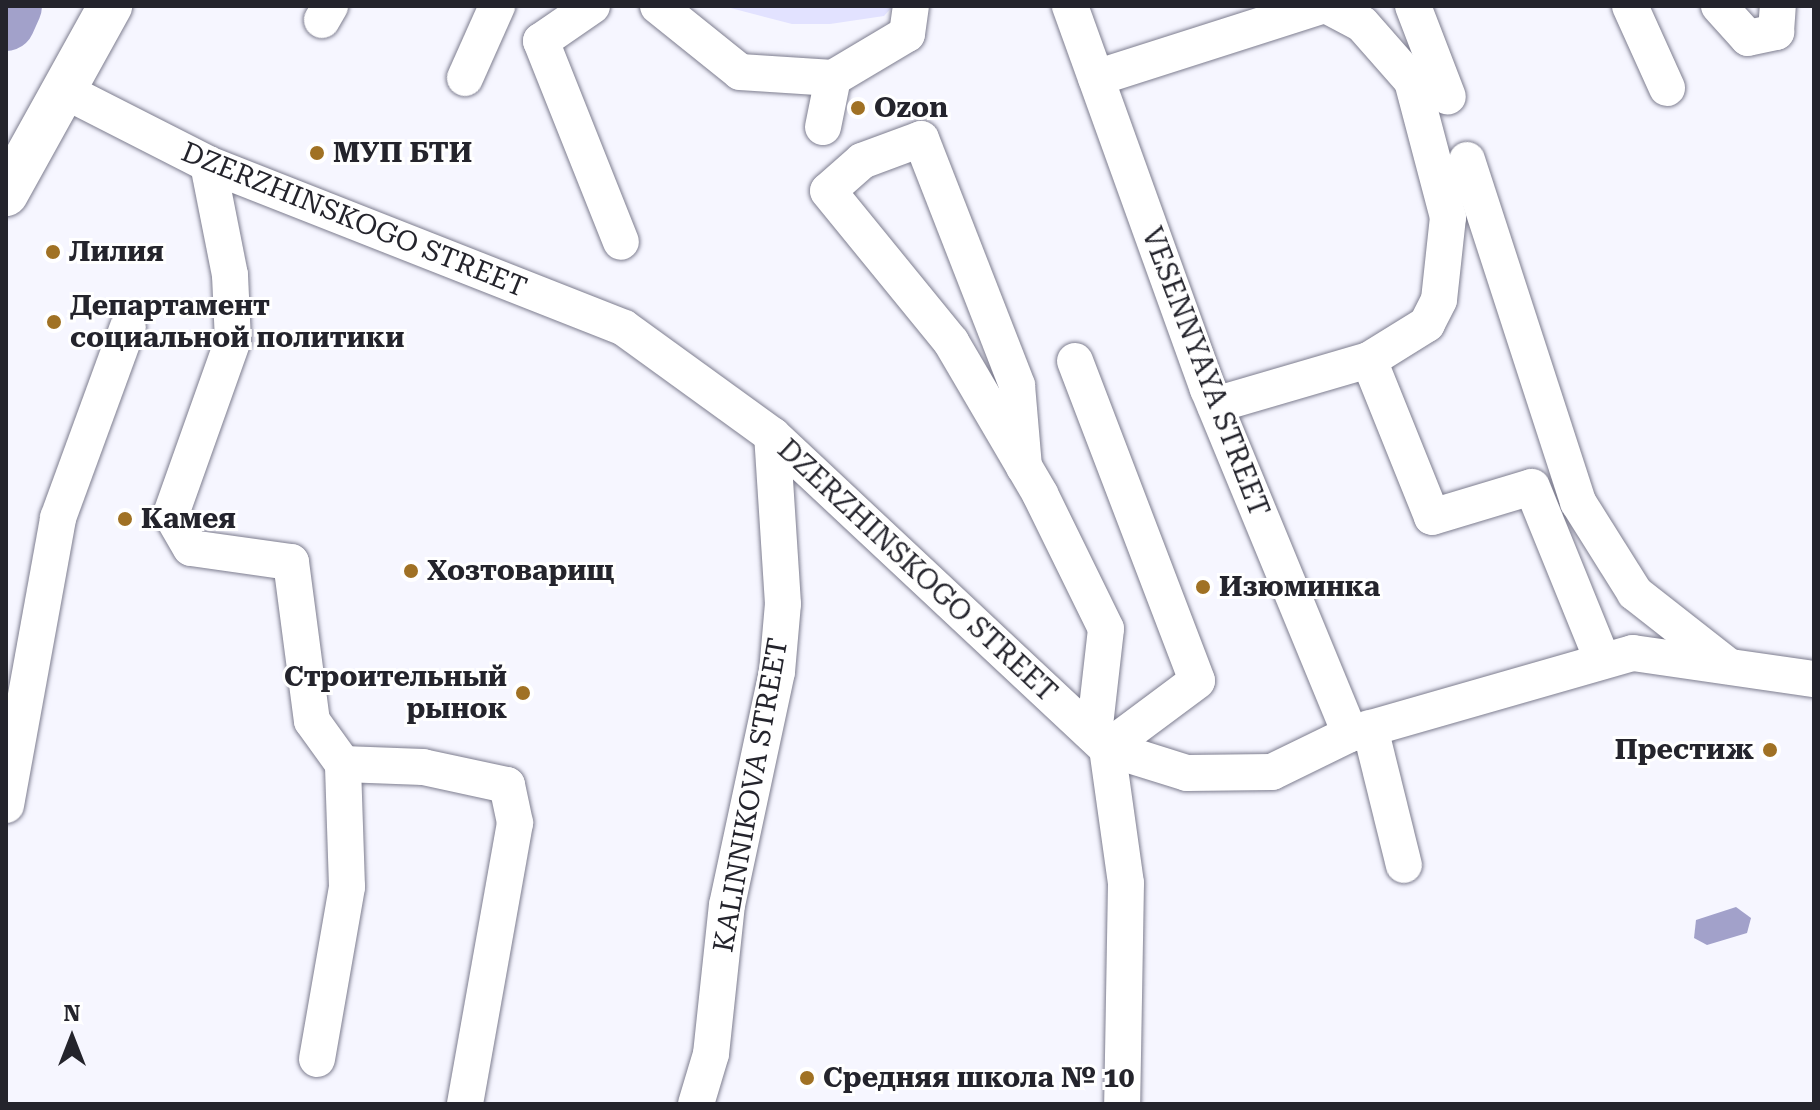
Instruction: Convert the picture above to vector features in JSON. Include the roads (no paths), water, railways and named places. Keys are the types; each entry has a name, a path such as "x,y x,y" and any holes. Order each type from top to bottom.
{"main road":[{"path":"6,194 61,89 110,6"}],"street":[{"path":"465,78 497,6"},
{"path":"592,6 541,41 621,242"},
{"path":"658,6 740,72 833,78 907,34 911,6"},
{"name":"VESENNYAYA STREET","path":"1070,6 1215,405 1360,731 1404,865"},
{"path":"1096,78 1244,19 1325,6 1362,24 1412,81 1448,217 1439,300 1427,324 1369,360 1215,405"},
{"path":"1413,6 1448,97"},
{"path":"1630,6 1667,88"},
{"path":"1719,6 1748,38 1776,32 1778,6"},
{"path":"823,127 833,78"},
{"name":"DZERZHINSKOGO STREET","path":"61,89 208,164 624,328 772,435 1101,741 1187,773 1272,772 1360,731 1602,659 1633,653 1814,679"},
{"path":"1024,467 1017,385 921,139 862,161 828,191 951,342 1024,467 1106,629 1101,741 1126,883 1122,1104"},
{"path":"1467,160 1578,502 1635,593 1730,667"},
{"path":"208,164 230,275 233,340 171,514 191,548 291,562 312,721 343,764 347,887 317,1059"},
{"path":"6,805 58,518 128,327"},
{"path":"1369,360 1432,517 1532,487 1602,659"},
{"path":"1075,361 1197,681 1101,741"},
{"name":"KALINNIKOVA STREET","path":"696,1104 711,1054 727,905 777,672 783,604 772,435"},
{"path":"343,764 423,767 507,785 515,823 465,1104"}],"waterway":[{"path":"6,22 13,6"}],"place":[{"name":"Ozon","path":"858,108"},
{"name":"МУП БТИ","path":"317,153"},
{"name":"Лилия","path":"53,252"},
{"name":"Департамент социальной политики","path":"54,322"},
{"name":"Камея","path":"125,519"},
{"name":"Хозтоварищ","path":"411,571"},
{"name":"Изюминка","path":"1203,587"},
{"name":"Строительный рынок","path":"523,693"},
{"name":"Престиж","path":"1770,750"},
{"name":"Средняя школа № 10","path":"807,1078"}]}
